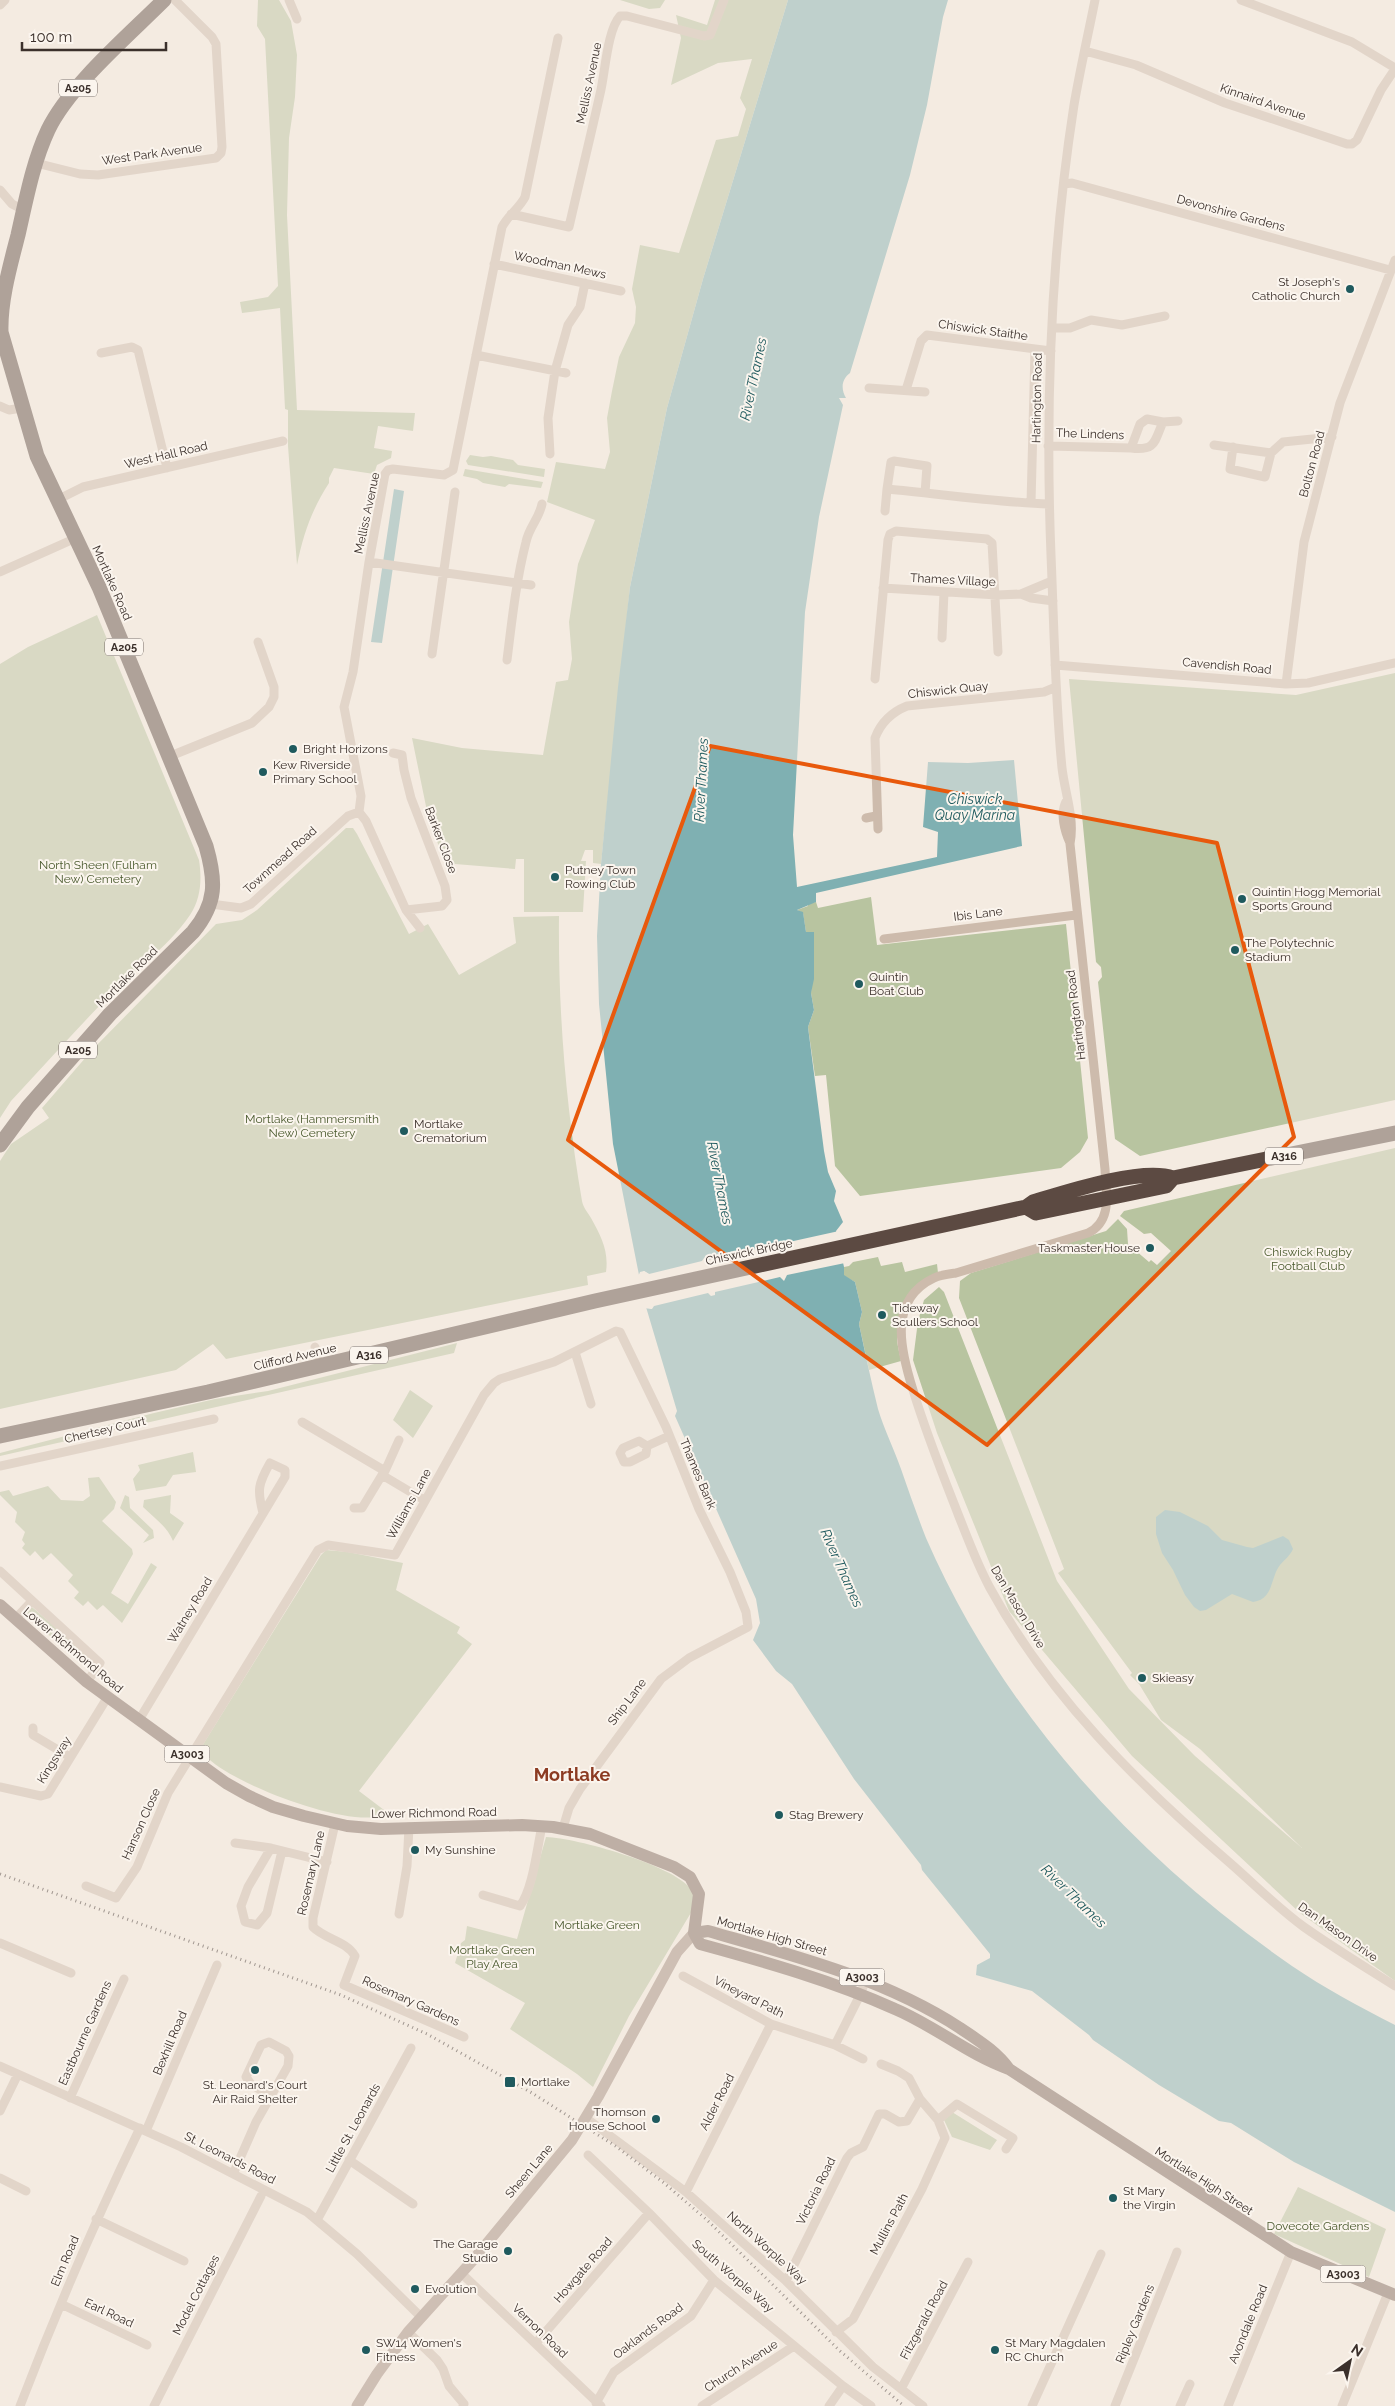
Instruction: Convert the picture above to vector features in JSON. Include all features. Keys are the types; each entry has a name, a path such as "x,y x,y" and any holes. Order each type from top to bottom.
{"highway":[{"name":"Mortlake Road","path":"0,1145 28,1107 104,1021 204,920 211,904 212,867 206,846 99,587 37,456 10,368 0,323 24,210 36,163 49,129 70,97 164,0"},
{"name":"A316","path":"1173,1178 1166,1186 1036,1213 1026,1206 1033,1202 1106,1183 1162,1174 1173,1178 1395,1133"},
{"name":"Chiswick Bridge","path":"595,1302 1026,1206"},
{"name":"Clifford Avenue","path":"0,1436 320,1367 595,1302"}],"main road":[{"name":"Lower Richmond Road","path":"0,1605 107,1698 226,1783 273,1807 335,1824 381,1829 542,1826 590,1834 674,1867 690,1877 699,1894 694,1934"},
{"name":"Mortlake High Street","path":"1009,2069 1000,2056 946,2019 910,1999 866,1979 708,1931 694,1934 700,1944 756,1960 860,1995 912,2016 992,2063 1009,2069 1291,2252 1392,2294"},
{"name":"Sheen Lane","path":"357,2406 408,2332 461,2273 568,2144 586,2118 677,1952 694,1934"}],"street":[{"path":"0,5 5,0"},
{"name":"West Park Avenue","path":"36,163 80,174 98,175 216,158 221,153 216,44 175,0"},
{"path":"289,0 297,19"},
{"name":"Melliss Avenue","path":"511,214 569,227 616,20 620,16 627,16 704,36 710,35 724,0"},
{"name":"Hartington Road","path":"1095,0 1074,103 1064,184 1052,328 1048,446 1056,687 1066,800 1069,805 1072,833 1070,844 1076,915 1106,1183 1106,1199"},
{"path":"1241,0 1352,42 1395,68"},
{"name":"Melliss Avenue","path":"359,812 361,796 344,707 353,672 369,562 385,474 388,470 444,475 453,470 502,227 511,214 521,206 525,197 558,38"},
{"name":"Kinnaird Avenue","path":"1085,50 1140,66 1225,103 1347,144 1357,140 1381,90 1395,68"},
{"name":"Devonshire Gardens","path":"1064,184 1072,182 1390,270"},
{"path":"0,190 12,204 24,210"},
{"name":"Bolton Road","path":"1286,684 1304,542 1346,386 1395,260"},
{"name":"Woodman Mews","path":"494,264 622,291"},
{"path":"550,454 548,418 555,371 568,325 580,307 586,283"},
{"path":"1052,328 1070,328 1091,320 1122,324 1165,316"},
{"name":"Chiswick Staithe","path":"906,390 921,341 927,335 1051,351"},
{"path":"102,353 132,347 138,350 166,468"},
{"name":"Chiswick Staithe","path":"1031,503 1035,350"},
{"path":"476,355 566,373"},
{"path":"869,388 926,392"},
{"path":"0,406 9,410 22,408"},
{"name":"The Lindens","path":"1132,448 1143,420 1178,421"},
{"name":"The Lindens","path":"1048,446 1150,448 1163,422"},
{"path":"1233,447 1230,469 1266,477 1271,453 1283,442 1332,437"},
{"name":"West Hall Road","path":"57,500 83,487 283,441"},
{"path":"1214,444 1271,453"},
{"path":"885,511 889,466 894,461 927,466 925,493"},
{"path":"887,489 1049,504"},
{"path":"432,654 455,492"},
{"path":"507,660 516,583 529,530 537,522 542,504"},
{"path":"874,679 888,540 890,534 896,531 987,539 992,543 997,596 998,652"},
{"path":"0,572 76,538"},
{"path":"369,562 531,585"},
{"name":"Thames Village","path":"883,588 997,596 1021,594 1052,581"},
{"path":"942,638 944,592"},
{"name":"Thames Village","path":"1021,594 1031,598 1053,601"},
{"path":"168,757 252,723 269,707 274,697 274,687 258,642"},
{"name":"Cavendish Road","path":"1056,665 1286,684 1308,683 1395,663"},
{"name":"Chiswick Quay","path":"878,829 876,816 875,738 882,724 894,712 908,706 1044,692 1056,687"},
{"name":"Barker Close","path":"393,753 402,755 407,785 445,886 447,900 442,906 406,910"},
{"path":"359,812 366,821 416,928"},
{"name":"Townmead Road","path":"211,904 241,908 251,904 348,816 359,812"},
{"path":"866,818 876,816"},
{"name":"Ibis Lane","path":"884,939 1076,915"},
{"name":"Dan Mason Drive","path":"1106,1199 1104,1218 1094,1230 935,1277 916,1290 905,1310 900,1332 905,1366 927,1437 988,1586 1039,1665 1073,1709 1119,1760 1188,1827 1288,1914 1303,1926 1395,1986"},
{"name":"Williams Lane","path":"191,1758 318,1550 328,1545 395,1556 424,1500 484,1395 494,1383 500,1378 554,1362 616,1331 620,1332"},
{"name":"Thames Bank","path":"620,1332 669,1436 699,1509 730,1572 746,1612 748,1627"},
{"path":"315,1347 320,1367"},
{"path":"575,1352 591,1404"},
{"name":"Chertsey Court","path":"0,1466 214,1419"},
{"path":"302,1422 424,1500"},
{"path":"647,1446 669,1436"},
{"path":"354,1508 362,1508 383,1473 399,1440"},
{"name":"Watney Road","path":"139,1720 285,1477 285,1470 270,1463 260,1480 258,1495 263,1513"},
{"path":"0,1571 100,1663 87,1682"},
{"path":"15,1619 32,1601"},
{"name":"Ship Lane","path":"563,1828 569,1808 580,1789 661,1679 689,1658 748,1627"},
{"name":"Kingsway","path":"0,1787 40,1796 48,1794 107,1698"},
{"path":"34,1728 33,1735 70,1757"},
{"name":"Hanson Close","path":"86,1886 116,1898 137,1867 168,1793 191,1758"},
{"name":"Rosemary Lane","path":"335,1824 313,1918 313,1927 319,1933 352,1951 355,1956 354,1962"},
{"path":"483,1896 520,1906 524,1902 542,1826"},
{"path":"399,1914 408,1866 409,1827"},
{"path":"235,1843 271,1848 327,1862"},
{"path":"271,1848 248,1887 241,1906 245,1922 257,1925 267,1913 282,1851"},
{"path":"0,1943 71,1973"},
{"name":"Rosemary Gardens","path":"354,1962 344,1985 464,2037"},
{"name":"Bexhill Road","path":"143,2130 217,1965"},
{"name":"Vineyard Path","path":"683,1976 771,2024 835,2045 863,2059"},
{"name":"Eastbourne Gardens","path":"70,2098 124,1978"},
{"path":"835,2045 866,1979"},
{"name":"Alder Road","path":"686,2192 771,2024"},
{"path":"234,2172 270,2096 288,2066 290,2056 286,2051 270,2042 261,2045 246,2077 251,2084 270,2096"},
{"name":"Little St. Leonards","path":"317,2220 411,2048"},
{"path":"881,2064 909,2078 920,2099 938,2120 957,2104 1013,2138 1006,2149"},
{"name":"St. Leonards Road","path":"0,2066 234,2172 317,2220 357,2254 421,2317"},
{"path":"0,2111 18,2074"},
{"name":"Victoria Road","path":"786,2281 847,2158 851,2153 863,2147 879,2114 885,2114 899,2122 907,2121 920,2099"},
{"name":"North Worple Way","path":"586,2118 686,2192 786,2281 836,2332 923,2406"},
{"name":"Mullins Path","path":"836,2332 853,2319 922,2189 944,2138 938,2120"},
{"name":"Elm Road","path":"20,2406 96,2219 143,2130"},
{"name":"South Worple Way","path":"588,2155 714,2280 870,2406"},
{"path":"349,2160 413,2204"},
{"path":"0,2178 26,2191"},
{"name":"Model Cottages","path":"154,2406 261,2196"},
{"name":"Howgate Road","path":"536,2343 649,2214"},
{"path":"96,2219 184,2261"},
{"name":"Ripley Gardens","path":"1115,2406 1177,2252"},
{"name":"Avondale Road","path":"1228,2406 1291,2252"},
{"path":"1032,2406 1100,2254"},
{"name":"Fitzgerald Road","path":"901,2389 968,2262"},
{"name":"Vernon Road","path":"461,2273 599,2404"},
{"name":"Oaklands Road","path":"599,2404 614,2372 691,2316 714,2280"},
{"path":"1342,2406 1392,2294"},
{"name":"Earl Road","path":"60,2304 147,2345"},
{"path":"408,2332 437,2360 450,2386 465,2405"},
{"name":"Church Avenue","path":"702,2406 794,2346"},
{"path":"1180,2406 1190,2384"},
{"path":"829,2406 843,2386"}],"highlighted area":[{"path":"710,746 1217,843 1294,1137 987,1445 568,1140"}],"green space":[{"path":"258,0 279,0 291,21 297,55 295,97 289,138 287,215 297,410 415,413 413,431 378,426 374,448 392,451 391,458 377,465 374,474 334,468 329,478 329,483 309,522 297,565 288,446 288,410 285,409 280,308 242,313 240,302 268,297 278,286 265,39 257,26"},
{"path":"620,0 665,0 660,8 649,9"},
{"path":"715,0 788,0 703,279 667,408 630,587 601,864 593,863 593,850 585,850 581,861 586,861 583,912 524,912 524,859 516,859 515,869 455,864 447,869 428,816 412,738 462,748 543,755 556,682 568,680 572,659 569,622 578,564 595,520 547,502 556,462 605,469 610,452 607,418 612,391 619,357 635,323 636,307 632,289 640,245 679,253 716,140 738,136 746,109 740,98 752,59 718,63 671,85 681,38 676,15 707,25"},
{"path":"470,455 513,460 518,465 545,469 544,477 468,465 466,461"},
{"path":"465,469 543,482 541,488 509,484 505,487 483,483 477,479 463,476"},
{"name":"North Sheen (Fulham New) Cemetery","path":"97,615 199,860 200,882 198,896 194,909 171,939 92,1013 11,1101 0,1118 0,664 28,647"},
{"name":"Quintin Hogg Memorial Sports Ground","path":"1395,673 1395,1100 1140,1156 1115,1139 1098,982 1102,977 1101,967 1096,962 1069,679 1296,695"},
{"name":"Mortlake (Hammersmith New) Cemetery","path":"346,828 353,828 357,834 409,934 428,924 459,975 516,943 513,917 559,916 560,988 564,1059 576,1166 584,1208 598,1231 605,1250 606,1272 587,1276 588,1285 226,1359 213,1344 176,1370 0,1409 0,1161 11,1144 49,1118 42,1108 93,1049 216,924 242,920 257,910"},
{"path":"871,897 877,945 1066,924 1088,1138 1080,1152 1061,1168 860,1196 835,1166 826,1075 815,1076 808,1027 814,1010 811,993 814,933 806,932 803,913 797,910 808,906 808,903 816,902 818,908"},
{"name":"Chiswick Rugby Football Club","path":"1395,1148 1395,1981 1300,1913 1132,1756 1009,1611 937,1433 913,1360 918,1321 924,1300 939,1287 944,1292 1057,1581 1129,1689 1195,1756 1302,1848 1200,1749 1161,1720 1139,1684 1130,1675 1132,1673 1058,1573 1064,1569 959,1298 960,1281 971,1273 1106,1231 1118,1219 1127,1229 1128,1244 1149,1262 1151,1260 1157,1265 1171,1251 1151,1233 1144,1234 1120,1216 1124,1211"},
{"name":"Tideway Scullers School","path":"878,1257 881,1266 902,1262 905,1272 937,1264 938,1273 917,1292 901,1320 897,1344 901,1361 869,1370 859,1324 862,1312 855,1282 844,1276 844,1267 849,1266 853,1262"},
{"path":"457,1343 454,1353 0,1456 0,1453 154,1413 215,1399 268,1391"},
{"path":"410,1390 433,1406 413,1438 393,1420"},
{"path":"193,1452 196,1472 173,1475 166,1486 136,1491 133,1479 140,1470 138,1465"},
{"path":"99,1477 116,1502 114,1509 102,1521 132,1549 133,1554 111,1593 128,1604 151,1563 157,1567 122,1623 103,1605 97,1610 88,1601 83,1606 74,1598 79,1592 68,1581 73,1575 51,1553 43,1560 35,1551 30,1556 22,1548 25,1544 22,1540 25,1532 15,1522 17,1512 0,1495 0,1492 9,1490 13,1496 48,1486 61,1500 83,1501 90,1496 88,1478"},
{"path":"125,1495 129,1497 130,1508 153,1530 154,1538 143,1543 149,1535 120,1508"},
{"path":"171,1495 170,1513 184,1523 173,1541 164,1527 143,1507 144,1500"},
{"path":"326,1550 348,1552 403,1563 396,1590 460,1627 457,1633 472,1644 359,1791 388,1813 373,1817 350,1816 323,1811 266,1791 219,1767 206,1756 202,1746 321,1555"},
{"path":"32,1607 93,1659 87,1667 25,1615"},
{"name":"Mortlake Green","path":"546,1837 579,1842 645,1862 681,1880 691,1889 694,1895 692,1911 629,2016 593,2087 510,2029 525,2003 455,1963 461,1943 465,1940 467,1926 517,1939"},
{"path":"952,2112 997,2140 990,2150 952,2137 944,2120"},
{"name":"Dovecote Gardens","path":"1298,2187 1386,2229 1369,2277 1274,2234"}],"water":[{"path":"788,0 948,0 943,17 927,105 910,175 850,373 843,382 843,391 846,398 839,398 843,405 819,517 805,612 793,835 797,887 937,857 938,832 923,827 928,762 968,763 1014,760 1022,846 816,893 816,902 797,910 803,912 806,932 814,932 814,979 811,993 814,1010 808,1027 824,1151 828,1172 836,1191 834,1201 843,1222 836,1231 844,1275 855,1282 862,1312 859,1324 878,1409 926,1538 957,1602 993,1664 1034,1722 1079,1777 1128,1829 1180,1878 1235,1924 1304,1974 1395,2025 1395,2212 1294,2162 1231,2123 1219,2121 1159,2085 1093,2040 1032,1991 976,1975 977,1965 990,1958 990,1954 922,1870 921,1865 854,1779 792,1684 776,1671 753,1640 760,1623 756,1599 675,1416 677,1411 646,1307 652,1309 649,1274 644,1271 639,1275 613,1144 599,1004 597,936 601,864 618,687 630,587 667,408 703,279"},
{"path":"394,489 404,491 382,643 371,642"},
{"path":"1165,1510 1180,1512 1208,1526 1222,1540 1253,1548 1283,1536 1289,1540 1293,1549 1277,1570 1265,1597 1253,1602 1232,1594 1206,1610 1200,1611 1194,1607 1185,1595 1162,1553 1156,1534 1156,1517"}],"pier":[{"path":"839,1231 845,1263 787,1275 784,1281 780,1277 715,1292 715,1295 711,1296 708,1293 654,1306 652,1309 643,1308 645,1305 649,1307 651,1305 647,1276 643,1273 638,1277 640,1272 644,1271 649,1274 702,1261 704,1258 708,1260 774,1245 776,1242 780,1244"}],"railway":[{"path":"0,1874 341,1995 427,2034 532,2093 617,2147 664,2183 707,2220 840,2351 904,2406"}],"place":[{"name":"St Joseph's Catholic Church","path":"1350,289"},
{"name":"Bright Horizons","path":"293,749"},
{"name":"Kew Riverside Primary School","path":"263,772"},
{"name":"Putney Town Rowing Club","path":"555,877"},
{"name":"Quintin Hogg Memorial Sports Ground","path":"1242,899"},
{"name":"The Polytechnic Stadium","path":"1235,950"},
{"name":"Quintin Boat Club","path":"859,984"},
{"name":"Mortlake Crematorium","path":"404,1131"},
{"name":"Taskmaster House","path":"1150,1248"},
{"name":"Tideway Scullers School","path":"882,1315"},
{"name":"Skieasy","path":"1142,1678"},
{"name":"Stag Brewery","path":"779,1815"},
{"name":"My Sunshine","path":"415,1850"},
{"name":"St. Leonard's Court Air Raid Shelter","path":"255,2070"},
{"name":"Mortlake","path":"510,2082"},
{"name":"Thomson House School","path":"656,2119"},
{"name":"St Mary the Virgin","path":"1113,2198"},
{"name":"The Garage Studio","path":"508,2251"},
{"name":"Evolution","path":"415,2289"},
{"name":"SW14 Women's Fitness","path":"366,2350"},
{"name":"St Mary Magdalen RC Church","path":"995,2350"}],"district":[{"name":"Mortlake","path":"572,1775"}],"water label":[{"name":"River Thames","path":"753,379"},
{"name":"River Thames","path":"701,780"},
{"name":"Chiswick Quay Marina","path":"975,808"},
{"name":"River Thames","path":"720,1183"},
{"name":"River Thames","path":"842,1568"},
{"name":"River Thames","path":"1074,1896"}],"park label":[{"name":"Mortlake Green Play Area","path":"492,1957"}]}
